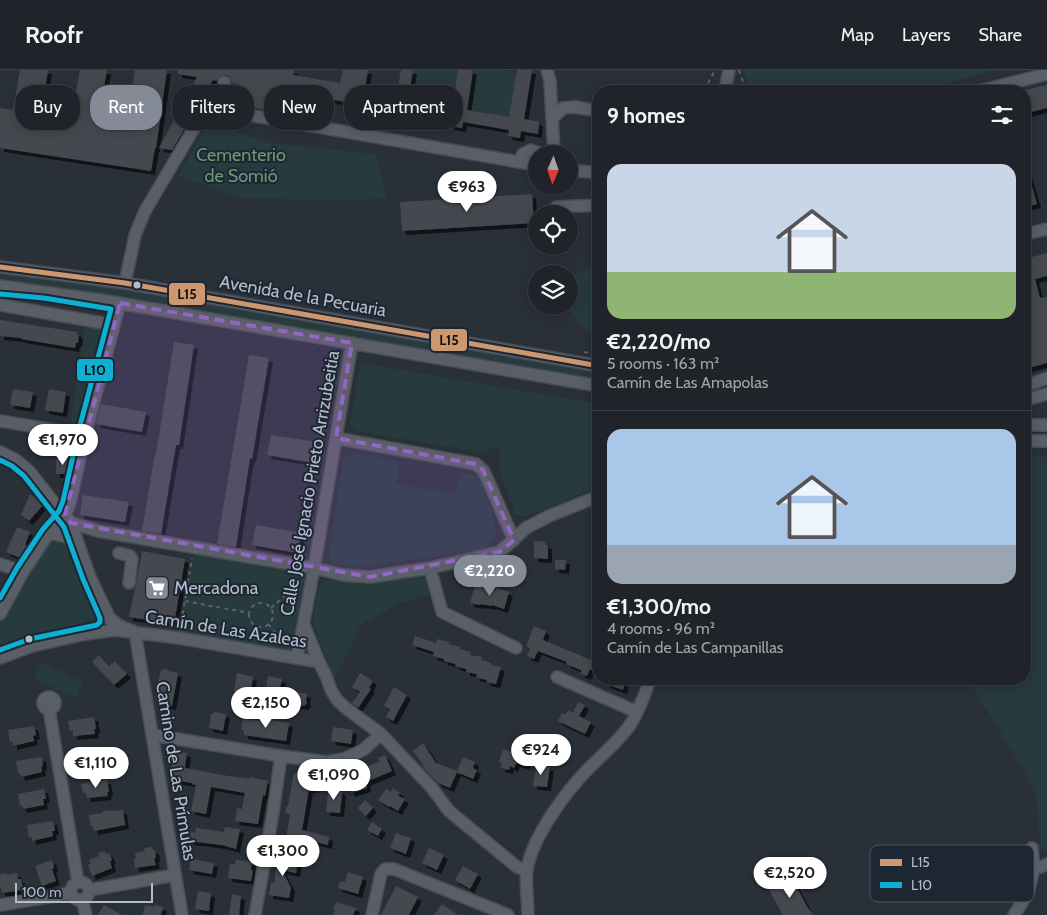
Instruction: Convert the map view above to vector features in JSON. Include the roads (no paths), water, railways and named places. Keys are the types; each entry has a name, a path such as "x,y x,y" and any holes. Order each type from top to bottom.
{"street":[{"path":"547,70 552,103 553,145"},
{"path":"726,85 729,70"},
{"path":"1003,85 1047,74"},
{"path":"552,119 563,108 575,107 592,110"},
{"path":"254,115 528,164"},
{"path":"125,283 135,235 145,211 193,130"},
{"path":"546,145 553,139"},
{"path":"519,162 523,154 528,152"},
{"path":"578,171 592,172"},
{"path":"578,206 592,205"},
{"path":"1031,232 1047,228"},
{"name":"Avenida de la Pecuaria","path":"0,267 125,283 592,365"},
{"path":"0,286 120,303 592,385"},
{"path":"0,614 23,572 48,533 68,519 85,435 120,303"},
{"path":"0,305 114,325"},
{"name":"Calle José Ignacio Prieto Arrizubeitia","path":"297,658 352,343"},
{"path":"1031,384 1047,378"},
{"path":"1031,398 1047,394"},
{"path":"0,421 85,435"},
{"path":"1031,425 1047,425"},
{"path":"336,438 476,464 483,470 514,540"},
{"path":"1031,441 1047,441"},
{"path":"0,452 16,460 29,470 68,519 90,578 115,630"},
{"path":"68,519 98,531 314,568 343,575 370,577 430,568 500,552 526,528 592,499"},
{"path":"79,547 82,540 90,533 98,531"},
{"path":"48,533 72,538 79,547"},
{"path":"119,553 130,556 132,559 129,582"},
{"path":"0,564 23,572"},
{"path":"430,568 442,612 516,648"},
{"path":"108,616 118,625 135,632"},
{"path":"99,632 108,624 108,616"},
{"path":"304,625 319,662"},
{"name":"Camín de Las Azaleas","path":"3,655 32,646 115,630 179,638 319,662 337,700 347,710 381,734 432,788 449,812 517,867 527,870"},
{"name":"Camino de Las Prímulas","path":"135,632 182,915"},
{"path":"557,677 637,712"},
{"path":"528,915 527,870 534,845 571,787 630,725 648,685"},
{"path":"49,709 78,882"},
{"path":"153,735 327,762 344,759 363,750 381,734"},
{"path":"255,915 281,756"},
{"path":"1034,868 1047,864"},
{"path":"372,915 381,874 385,869 394,869 508,915"},
{"path":"89,890 175,875"},
{"path":"81,882 87,884 89,890 88,896 82,900 74,898 71,893 71,887 73,884 81,882"},
{"path":"0,905 71,893"},
{"path":"82,900 86,915"}],"place":[{"name":"Mercadona","path":"157,588"}],"park label":[{"name":"Cementerio de Somió","path":"241,165"}]}
